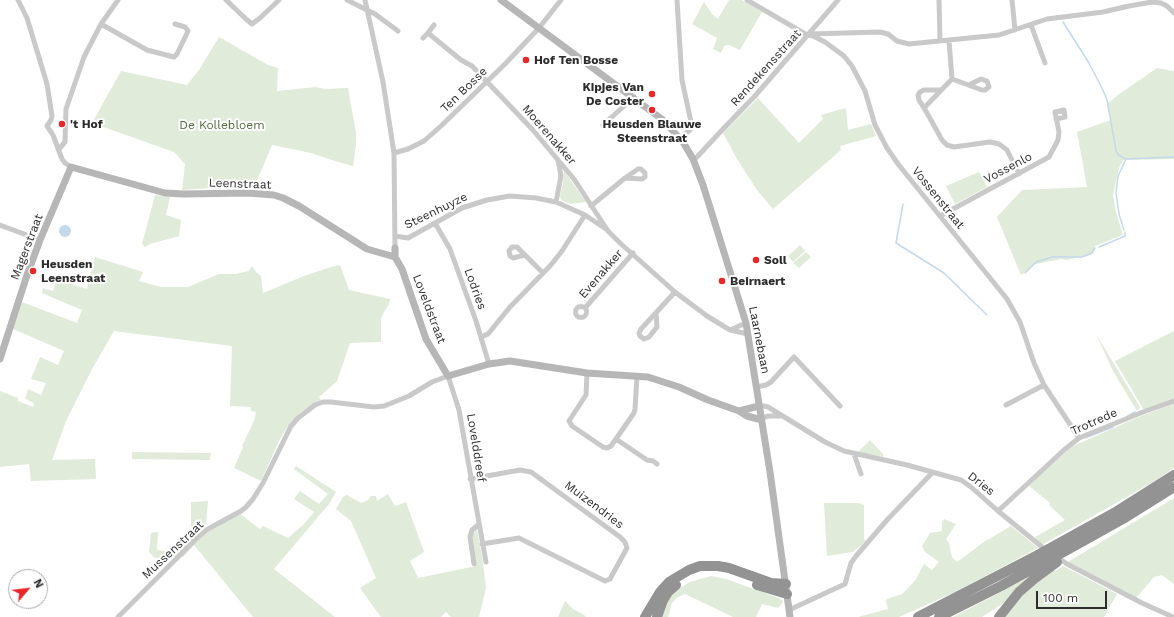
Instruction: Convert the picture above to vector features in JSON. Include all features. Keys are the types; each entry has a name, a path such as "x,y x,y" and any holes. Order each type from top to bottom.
{"highway":[{"path":"999,617 1019,592 1065,549 1119,509 1174,475"},
{"path":"918,617 1036,556 1065,549 1083,541 1174,487"},
{"path":"939,617 1048,564"},
{"path":"644,617 660,592 669,582 689,570 700,566 718,566 729,568 771,583 786,584"},
{"path":"657,617 663,600 674,586 690,577 704,572 733,576 769,590 787,594"}],"street":[{"path":"18,0 27,18 47,84 52,116 47,126 53,134 65,163 72,167"},
{"path":"59,149 65,142 66,109 84,57 101,24 118,0"},
{"path":"226,0 252,24 279,0"},
{"path":"347,0 375,14 398,31"},
{"path":"365,0 383,82 394,153 394,257"},
{"name":"Laarnebaan","path":"501,0 634,97 663,120 681,137 693,160 703,185 746,323 790,613"},
{"name":"Ten Bosse","path":"394,153 408,149 424,141 487,82 539,28 561,0"},
{"path":"677,0 682,80 691,122 690,130 681,137"},
{"name":"Vossenstraat","path":"749,0 807,35 813,36 834,48 844,56 852,66 865,91 875,125 887,148 898,164 1000,289 1015,312 1024,331 1034,363 1044,385 1079,438"},
{"path":"807,35 838,0"},
{"path":"939,0 940,41"},
{"path":"1012,0 1015,30"},
{"path":"1127,0 1129,6"},
{"name":"Rendekensstraat","path":"693,160 754,97 807,35 880,32 888,34 903,44 949,41 1000,35 1047,19 1103,12 1152,2 1161,3 1167,6 1174,13"},
{"path":"101,24 147,50 174,57 177,54 188,30 185,27 175,24"},
{"path":"423,38 434,25"},
{"path":"1031,25 1045,63"},
{"name":"Moerenakker","path":"428,33 460,60 472,66 532,129 574,179 608,231 675,292 707,316 730,330 748,334"},
{"path":"949,41 952,79"},
{"path":"952,79 969,85"},
{"path":"924,108 952,79"},
{"path":"940,90 924,90 920,92 918,96 942,140 947,145 954,147 995,142 1007,150 1019,174"},
{"path":"603,125 634,97"},
{"name":"Vossenlo","path":"940,216 1049,157 1058,140 1059,132 1056,119"},
{"path":"556,202 561,176 558,160"},
{"name":"Magerstraat","path":"0,359 40,240 72,167"},
{"name":"Leenstraat","path":"72,167 167,194 248,193 274,195 299,206 367,249 394,257"},
{"path":"591,206 625,178"},
{"name":"Steenhuyze","path":"395,236 408,238 462,208 478,202 520,196 556,202 586,215 608,231"},
{"path":"481,338 488,334 510,307 562,251 586,215"},
{"name":"Lodries","path":"435,223 450,250 489,364"},
{"path":"0,226 40,240"},
{"name":"Evenakker","path":"585,308 632,253"},
{"path":"525,255 543,273"},
{"name":"Loveldstraat","path":"394,257 402,269 426,339 448,376"},
{"path":"656,313 657,327 649,337 644,339 639,333 656,313 675,292"},
{"path":"730,330 746,323"},
{"path":"756,387 766,385 771,382 794,357 840,406"},
{"path":"448,376 499,362 515,362 587,373 648,376 739,411 747,416 758,419 769,416 780,416"},
{"path":"587,373 586,395 569,422 572,426 602,447 607,448 611,446 635,409 637,376"},
{"name":"Lovelddreef","path":"448,376 459,410 478,525 486,562"},
{"name":"Mussenstraat","path":"118,617 208,528 245,508 263,484 291,426 298,418 315,405 323,402 332,402 374,407 384,406 409,396 432,382 448,376"},
{"path":"1006,405 1044,385"},
{"name":"Trotrede","path":"998,511 1079,438 1143,412 1174,402"},
{"path":"739,411 759,406"},
{"name":"Dries","path":"759,406 768,407 780,416 828,444 844,451 907,465 953,478 965,483 1039,545 1066,564 1142,603 1173,617"},
{"path":"616,438 647,460 658,464"},
{"path":"854,454 861,474"},
{"name":"Muizendries","path":"470,478 520,470 531,472 620,537 625,542 627,548 610,579 605,581 519,538 482,544"},
{"path":"925,471 927,478"},
{"path":"790,613 845,584 856,556 887,520 932,473"},
{"path":"474,564 470,537 472,530 478,525"}],"green space":[{"path":"729,0 742,0 762,12 740,50 729,45 724,46 721,53 713,49 717,38 692,24 704,2 712,14 718,19"},
{"name":"De Kollebloem","path":"219,37 268,65 278,68 277,91 316,87 325,89 348,88 356,133 353,166 311,153 272,145 254,188 228,187 182,190 185,164 174,152 92,123 121,71 187,85 199,70"},
{"path":"1157,68 1174,71 1174,159 1123,160 1119,168 1113,195 1116,212 1123,235 1095,246 1093,253 1090,255 1036,264 1021,275 997,217 1022,190 1087,187 1077,132 1111,120 1107,104"},
{"path":"758,98 799,143 823,119 821,115 846,108 848,130 871,124 876,136 840,146 841,150 773,209 757,190 737,159 723,133"},
{"path":"564,171 586,202 570,204 561,200 560,196"},
{"path":"979,172 987,187 955,204 946,186"},
{"path":"155,195 170,197 166,215 181,220 179,236 150,244 145,247 142,244"},
{"path":"800,245 805,251 793,262 788,256"},
{"path":"806,252 811,257 799,268 793,263"},
{"path":"95,257 143,272 139,281 161,287 188,287 219,274 236,274 249,271 252,266 261,276 263,293 304,276 340,265 349,290 390,299 381,319 381,342 350,343 337,381 319,397 321,400 301,412 290,423 280,439 261,481 234,468 243,447 242,446 254,421 256,412 251,411 251,407 230,406 232,346 114,331 91,371 66,421 52,460 95,459 96,479 31,481 29,464 0,467 0,391 18,398 18,401 33,407 34,403 25,399 28,389 41,395 46,383 31,379 40,357 58,365 64,351 13,329 22,302 77,323 82,310 42,293 43,288 53,291 57,279 87,289"},
{"path":"1174,331 1174,400 1144,410 1115,361"},
{"path":"1096,334 1140,407 1137,411 1113,371"},
{"path":"1174,404 1174,468 1153,482 1042,545 1035,537 1065,520 1049,505 1050,503 1028,485 1073,446 1141,416"},
{"path":"870,440 883,454 883,457 858,452"},
{"path":"132,452 211,453 210,460 132,459"},
{"path":"296,466 336,492 329,504 274,569 335,617 253,617 194,545 183,557 155,558 149,552 151,533 158,532 157,550 171,552 191,538 191,502 208,501 205,535 215,527 240,514 260,529 263,526 288,538 303,525 314,512 294,499 300,491 319,504 328,494 294,469"},
{"path":"388,494 395,506 406,502 424,552 410,561 418,578 476,566 471,538 477,529 486,588 479,617 451,617 446,612 441,617 381,617 360,588 376,578 351,521 336,509 343,497 347,495 361,503 368,500 371,496 376,496 377,501"},
{"path":"1174,498 1174,584 1162,575 1154,577 1136,598 1068,562"},
{"path":"824,503 858,503 864,505 864,539 866,541 853,552 827,556"},
{"path":"944,519 956,524 946,539 949,543 952,557 957,562 984,542 1011,526 1038,548 955,592 899,617 858,617 888,609 887,599 902,594 916,579 924,564 932,570 939,562 925,552 922,546 930,533 942,531 942,522"},
{"path":"1063,566 1117,594 1104,617 1005,617 1021,597 1034,585 1054,570 1055,571"},
{"path":"1037,573 1010,599 982,617 953,617"},
{"path":"711,576 726,579 779,598 783,601 782,604 778,608 762,604 756,617 733,617 685,594 678,597 672,603 668,617 661,617 668,599 678,589 690,582"},
{"path":"565,601 573,609 586,617 558,617"}],"water":[{"path":"65,225 69,227 71,231 69,235 65,237 61,235 59,231 61,227"}],"waterway":[{"path":"1063,22 1089,63 1103,90 1107,100 1118,155 1126,159 1174,157"},
{"path":"1124,230 1119,214 1116,193 1118,176 1126,159"},
{"path":"903,204 896,243 944,273 987,315"},
{"path":"1099,247 1125,236 1125,232"},
{"path":"1025,273 1036,262 1052,257 1082,257 1092,253 1095,248"},
{"path":"1128,416 1135,412"},
{"path":"1085,438 1113,427"}],"place":[{"name":"Hof Ten Bosse","path":"526,60"},
{"name":"Kipjes Van De Coster","path":"652,94"},
{"name":"Heusden Blauwe Steenstraat","path":"652,110"},
{"name":"'t Hof","path":"62,124"},
{"name":"Soll","path":"756,260"},
{"name":"Heusden Leenstraat","path":"33,271"},
{"name":"Beirnaert","path":"722,281"}]}
